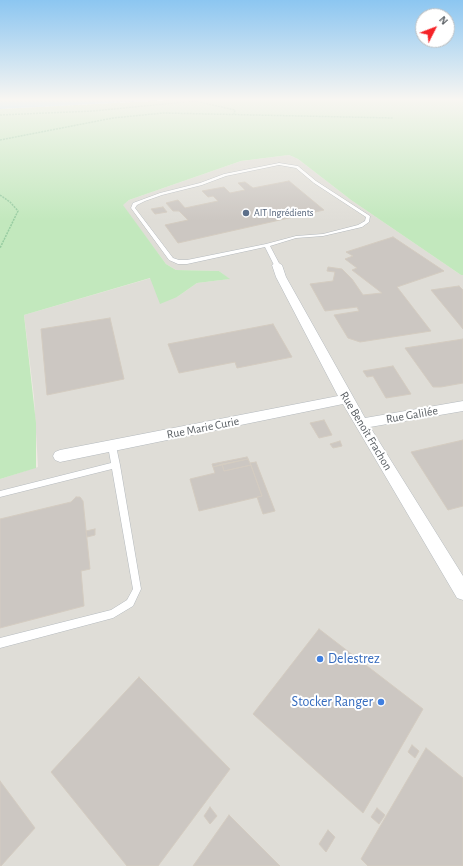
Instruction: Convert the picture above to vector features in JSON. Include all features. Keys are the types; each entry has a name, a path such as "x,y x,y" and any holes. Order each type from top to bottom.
{"street":[{"name":"Rue Benoît Frachon","path":"277,265 281,277 346,399 463,592"},
{"name":"Rue Marie Curie","path":"60,456 346,399"},
{"name":"Rue Galilée","path":"361,424 463,406"}],"lane":[{"path":"279,164 297,167 315,182 368,217 367,222 360,226 323,235 296,237 267,245 186,262 178,262 171,259 133,208 135,204 161,194 201,184 225,175 279,164"},
{"path":"267,245 277,265"},
{"path":"0,643 114,614 130,603 137,589 112,446"},
{"path":"0,494 116,465"}],"path":[{"path":"0,195 10,202 18,211 0,248"}],"shaded area":[{"path":"289,155 298,159 351,200 463,275 463,866 0,866 0,479 38,467 34,397 24,315 151,278 177,297 197,283 229,279 219,271 176,270 166,264 122,205 129,200 241,161"}],"green space":[{"path":"0,140 463,140 463,275 351,200 298,159 289,155 241,161 129,200 123,205 166,264 176,270 219,271 230,279 197,283 177,297 160,304 150,278 24,315 36,423 36,468 0,479"}],"building":[{"name":"AIT Ingrédients","path":"289,181 324,210 178,243 165,225 188,220 179,211 173,211 166,203 178,200 185,208 218,201 213,196 208,197 202,191 224,187 230,193 245,190 238,183 245,182 253,188"},
{"path":"163,207 167,212 155,214 151,209"},
{"path":"393,237 444,271 397,287 431,331 360,342 348,338 334,315 359,311 357,307 325,311 310,284 333,281 335,272 327,271 328,267 342,269 352,279 363,295 382,293 352,270 357,268 345,259 353,256 346,252"},
{"path":"459,286 463,290 463,329 431,290"},
{"path":"110,318 124,379 47,395 41,329"},
{"path":"273,324 292,357 237,368 235,362 179,373 168,344"},
{"path":"463,339 463,383 441,387 433,387 405,348"},
{"path":"393,366 411,394 386,398 373,376 367,377 363,371"},
{"path":"324,420 332,435 319,438 310,423"},
{"path":"463,440 463,506 448,510 411,452"},
{"path":"340,441 342,446 333,448 330,444"},
{"path":"247,457 248,459 213,467 212,464"},
{"path":"248,459 251,465 224,471 222,464"},
{"path":"256,462 275,511 263,514 257,497 262,496 250,463"},
{"path":"222,464 224,471 251,465 262,496 199,511 190,479 215,473 213,467"},
{"path":"76,497 80,497 83,501 90,569 81,571 84,606 0,628 0,519 71,502"},
{"path":"95,529 95,535 87,537 86,531"},
{"path":"319,629 423,709 363,813 253,714"},
{"path":"139,677 230,769 158,866 127,866 51,772"},
{"path":"412,745 419,751 415,758 408,752"},
{"path":"426,748 463,778 463,866 368,866 361,859"},
{"path":"0,781 35,828 1,866 0,866"},
{"path":"210,807 217,816 210,824 204,816"},
{"path":"377,808 385,815 379,824 371,817"},
{"path":"229,815 280,866 193,866"},
{"path":"328,830 335,837 326,852 319,844"}],"place":[{"name":"AIT Ingrédients","path":"246,213"},
{"name":"Delestrez","path":"320,659"},
{"name":"Stocker Ranger","path":"381,702"}]}
